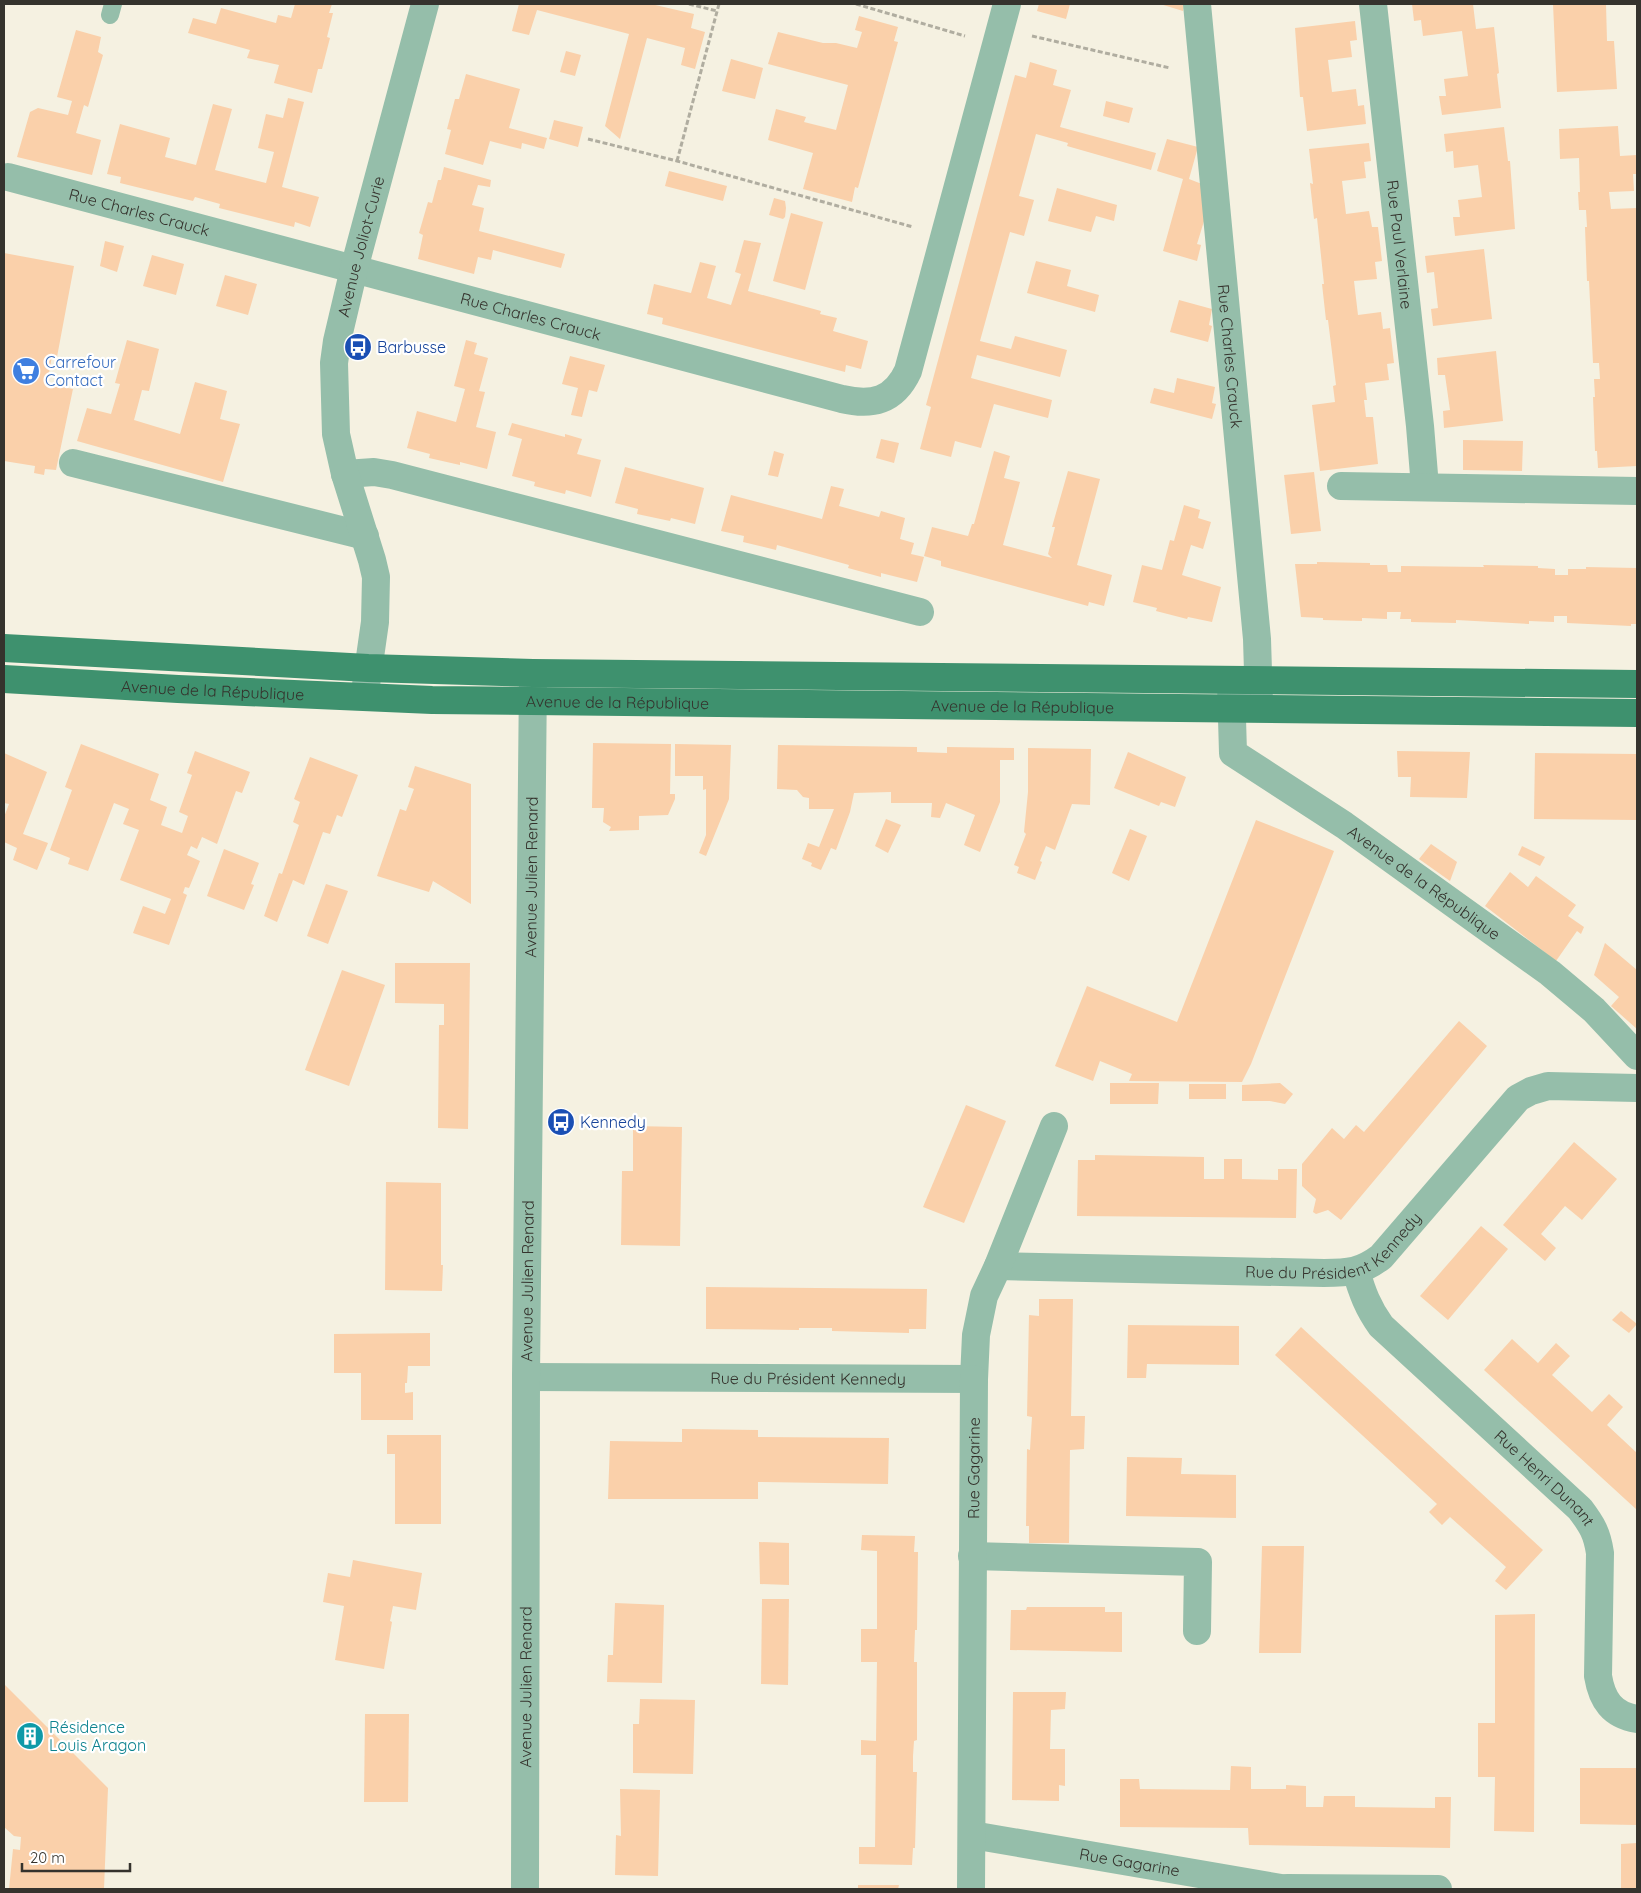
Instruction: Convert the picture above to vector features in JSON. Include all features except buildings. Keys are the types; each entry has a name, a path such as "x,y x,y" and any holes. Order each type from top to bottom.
{"main road":[{"name":"Avenue de la République","path":"4,648 368,668 533,673 1637,684"},
{"name":"Avenue de la République","path":"4,679 364,698 1637,713"}],"street":[{"name":"Avenue Joliot-Curie","path":"364,698 376,599 376,577 345,474 336,434 334,363 337,341 354,269 425,4"},
{"name":"Rue Charles Crauck","path":"1197,4 1255,618 1260,681 1259,709"},
{"name":"Rue Paul Verlaine","path":"1373,4 1419,416 1425,487"},
{"name":"Rue Charles Crauck","path":"8,177 858,402 880,400 896,390 903,382 908,371 1001,26"},
{"path":"73,463 365,536"},
{"path":"345,474 374,472 392,475 920,612"},
{"path":"1341,486 1637,491"},
{"name":"Avenue Julien Renard","path":"525,1889 526,1377 533,673"},
{"name":"Avenue de la République","path":"1231,680 1233,754 1344,825 1550,973 1594,1010 1637,1056"},
{"name":"Rue du Président Kennedy","path":"998,1266 1324,1273 1356,1271 1368,1266 1381,1257 1518,1098 1531,1091 1548,1086 1637,1088"},
{"path":"974,1379 976,1335 984,1296 998,1266 1054,1126"},
{"name":"Rue Henri Dunant","path":"1356,1271 1363,1296 1381,1326 1580,1509 1591,1523 1597,1536 1600,1553 1598,1676 1600,1691 1606,1702 1616,1712 1637,1719"},
{"name":"Rue du Président Kennedy","path":"526,1377 974,1379"},
{"name":"Rue Gagarine","path":"971,1889 974,1379"},
{"path":"972,1556 1198,1562 1197,1631"},
{"name":"Rue Gagarine","path":"972,1835 1287,1889 1438,1889"}],"path":[{"path":"689,4 717,11"},
{"path":"677,162 719,4"},
{"path":"856,4 1001,26 1203,76"},
{"path":"588,139 944,236"}],"place":[{"name":"Barbusse","path":"358,347"},
{"name":"Carrefour Contact","path":"26,371"},
{"name":"Kennedy","path":"561,1122"},
{"name":"Résidence Louis Aragon","path":"30,1736"}]}
